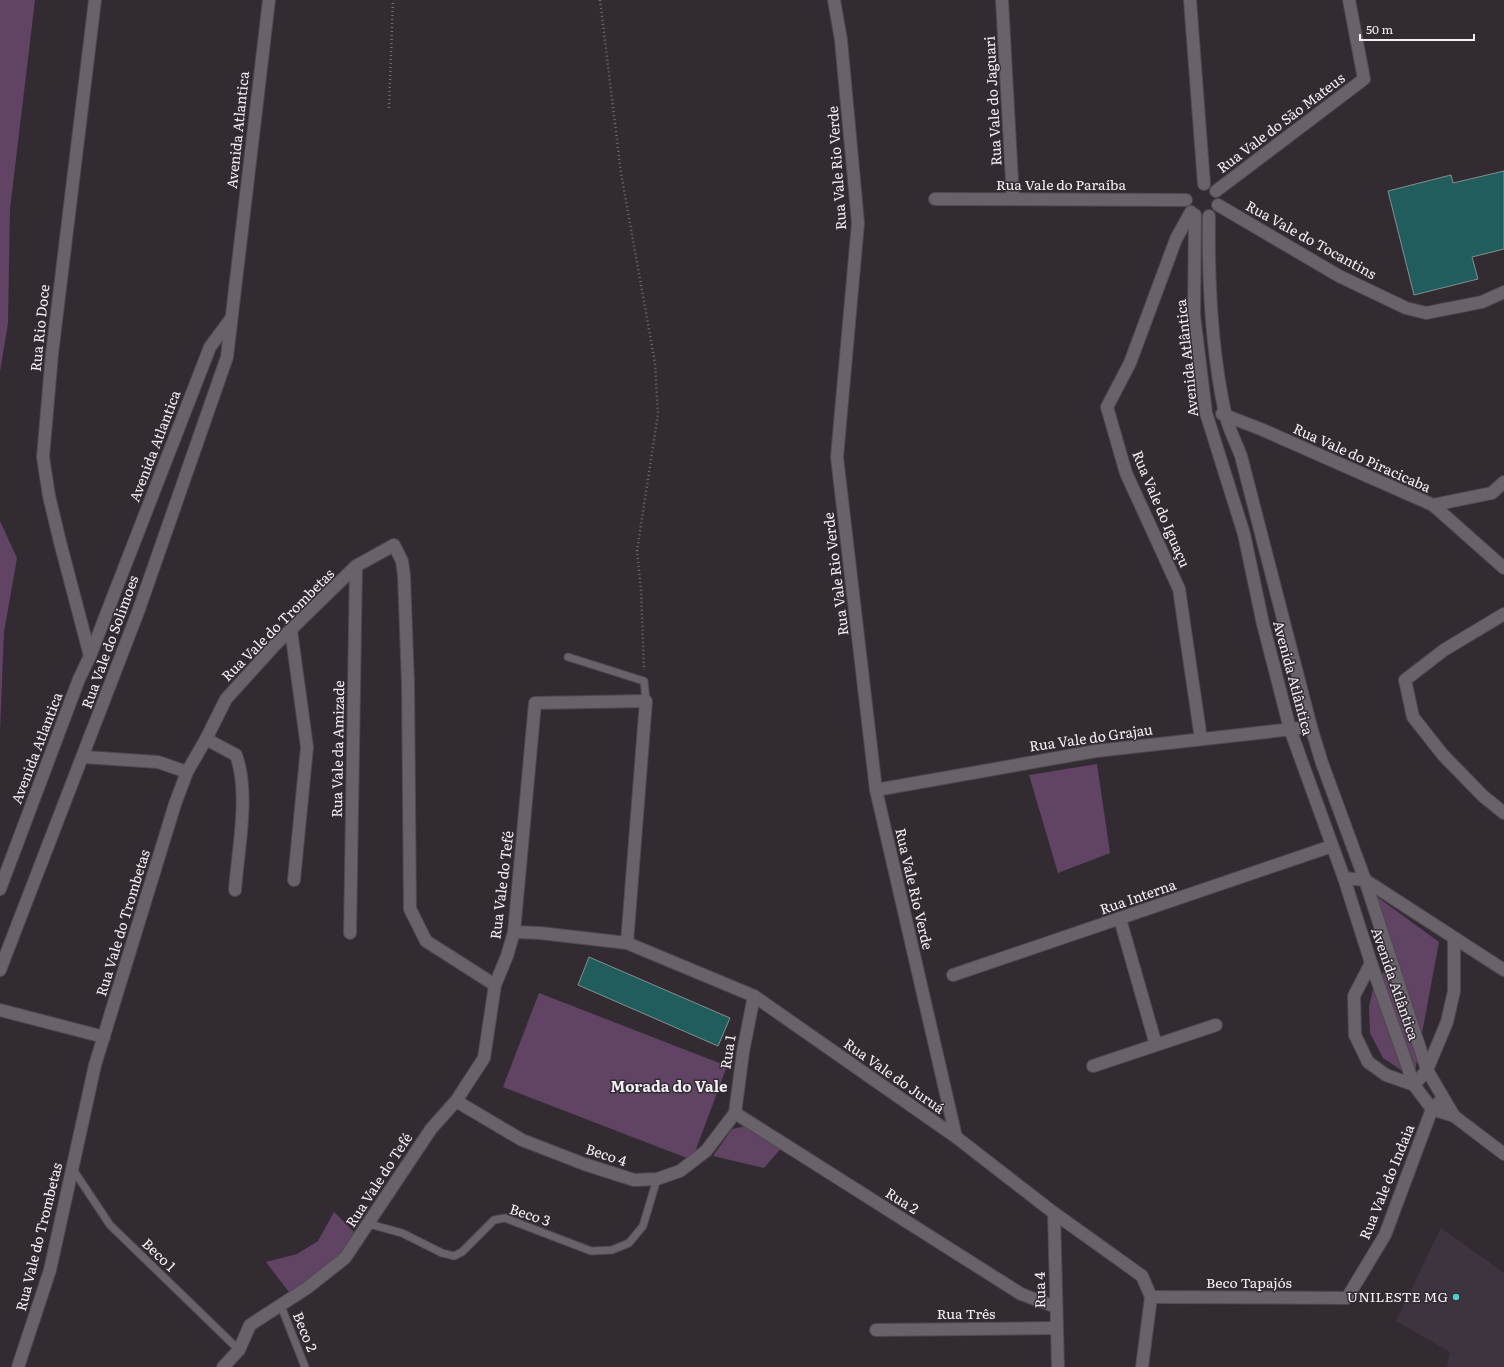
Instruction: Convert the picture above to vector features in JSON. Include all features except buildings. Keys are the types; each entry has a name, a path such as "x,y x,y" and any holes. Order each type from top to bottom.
{"street":[{"name":"Rua Rio Doce","path":"90,656 49,496 43,457 52,346 95,0"},
{"name":"Avenida Atlantica","path":"0,889 79,679 90,656 210,347 231,319 268,0"},
{"name":"Rua Vale Rio Verde","path":"834,0 841,40 858,223 837,457 876,790 956,1138"},
{"name":"Rua Vale do Jaguari","path":"1002,0 1013,199"},
{"name":"Avenida Atlântica","path":"1190,0 1194,315 1206,413 1244,534 1263,624 1290,730 1344,878 1371,963 1414,1085 1432,1109 1454,1116"},
{"name":"Rua Vale do São Mateus","path":"1216,191 1364,79 1349,0"},
{"path":"1193,198 1209,185 1216,191 1218,196 1218,205 1216,210 1209,216"},
{"name":"Rua Vale do Paraíba","path":"935,199 1193,198 1209,216"},
{"name":"Rua Vale do Iguaçu","path":"1193,198 1176,239 1130,363 1107,408 1126,473 1179,589 1201,739"},
{"name":"Rua Vale do Tocantins","path":"1218,205 1339,276 1406,308 1426,313 1482,302 1504,292"},
{"name":"Avenida Atlântica","path":"1209,216 1208,255 1211,317 1226,414 1241,456 1311,727 1322,764 1365,880 1427,1070 1442,1099 1454,1116 1504,1154"},
{"name":"Rua Vale do Solimoes","path":"0,970 84,757 138,612 227,357 231,319"},
{"name":"Rua Vale do Piracicaba","path":"1206,413 1226,414 1433,505 1492,493 1504,482"},
{"path":"1433,505 1504,568"},
{"name":"Rua Vale do Trombetas","path":"18,1367 50,1270 95,1065 175,804 187,772 206,739 226,699 291,630 356,566 394,545 402,561 404,576 408,684 410,909 426,941 495,985"},
{"name":"Rua Vale da Amizade","path":"350,933 356,566"},
{"path":"1504,614 1444,650 1405,680 1413,717 1443,755 1483,796 1504,813"},
{"path":"291,630 307,747 294,880"},
{"path":"627,943 646,701"},
{"name":"Rua Vale do Tefé","path":"223,1367 239,1350 250,1325 281,1306 345,1258 431,1129 456,1101 484,1058 495,985 507,956 514,932 534,703 646,701"},
{"name":"Rua Vale do Grajau","path":"876,790 1096,751 1311,727"},
{"path":"206,739 236,755 241,768 244,788 235,890"},
{"path":"84,757 158,762 187,772"},
{"name":"Rua Interna","path":"953,975 1332,846"},
{"path":"1344,878 1365,880 1504,970"},
{"path":"1120,919 1156,1045"},
{"name":"Rua Vale do Juruá","path":"514,932 540,933 627,943 754,996 956,1138 1054,1213 1142,1276 1150,1297 1142,1367"},
{"path":"1371,963 1354,996 1355,1035 1368,1062 1386,1075 1414,1085 1427,1070 1447,1022 1454,991 1454,938"},
{"name":"Rua 1","path":"735,1113 743,1052 754,996"},
{"path":"0,1010 104,1037"},
{"path":"1093,1066 1216,1025"},
{"name":"Rua Vale do Indaia","path":"1347,1298 1385,1235 1432,1109 1442,1099"},
{"name":"Beco 4","path":"456,1101 522,1140 584,1164 634,1180 657,1179 680,1170 706,1151 735,1113"},
{"name":"Rua 2","path":"735,1113 1021,1294 1056,1307"},
{"name":"Rua 4","path":"1054,1213 1058,1367"},
{"name":"Beco Tapajós","path":"1150,1297 1347,1298"},
{"name":"Rua Três","path":"876,1330 1056,1328"}],"lane":[{"path":"568,657 644,681 646,701"},
{"name":"Beco 1","path":"72,1168 110,1225 239,1350"},
{"name":"Beco 3","path":"369,1224 402,1233 442,1253 454,1256 462,1252 494,1220 505,1218 591,1251 612,1250 629,1243 643,1226 657,1179"},
{"name":"Beco 2","path":"281,1306 305,1367"}],"path":[{"path":"389,108 393,0"},
{"path":"600,0 621,173 655,363 658,414 636,551 641,590 644,681"}],"shaded area":[{"path":"0,0 35,0 10,209 8,323 0,372"},
{"path":"0,521 17,558 4,632 0,731"},
{"path":"1097,764 1110,853 1058,873 1029,775"},
{"path":"1369,891 1439,942 1415,1071 1401,1070 1383,1058 1370,1033 1369,1007 1374,985 1392,961"},
{"path":"539,993 727,1066 692,1160 503,1087"},
{"path":"748,1126 783,1146 764,1168 713,1156 732,1129"},
{"path":"334,1212 358,1236 342,1257 292,1296 266,1262 297,1254 318,1241"},
{"name":"UNILESTE MG","path":"1441,1228 1504,1273 1504,1367 1447,1367 1450,1352 1396,1321"}],"place":[{"name":"UNILESTE MG","path":"1456,1297"}],"district":[{"name":"Morada do Vale","path":"669,1087"}]}
